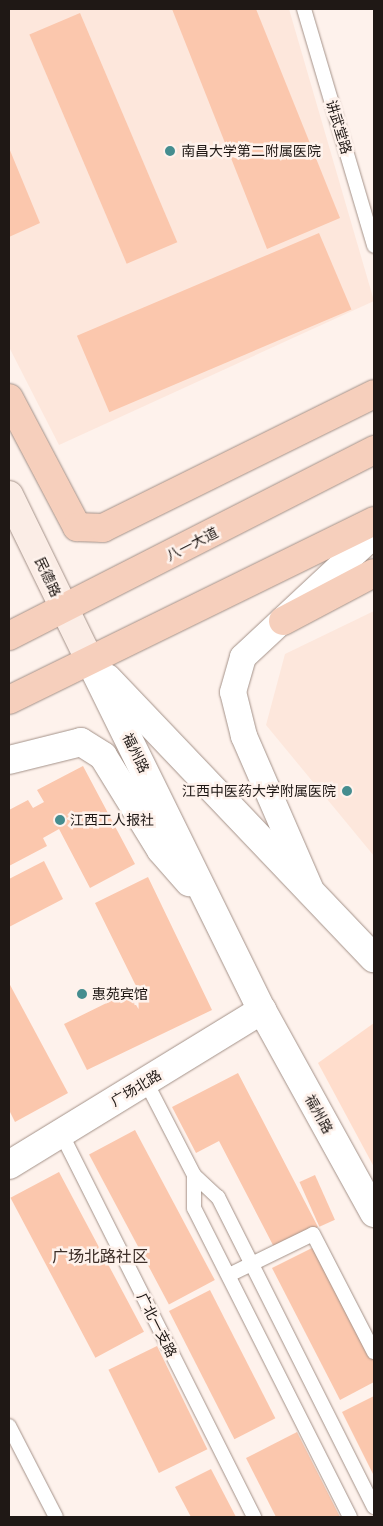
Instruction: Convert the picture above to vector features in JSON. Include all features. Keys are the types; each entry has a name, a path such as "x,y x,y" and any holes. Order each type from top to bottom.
{"highway":[{"path":"9,398 77,527 103,528 374,394"},
{"name":"八一大道","path":"9,636 374,450"},
{"path":"9,700 89,659 374,521"},
{"path":"283,621 374,573"}],"main road":[{"name":"民德路","path":"9,495 63,610 89,659"}],"street":[{"path":"312,893 244,736 233,692 243,657 374,535"},
{"name":"福州路","path":"89,659 374,958"},
{"name":"福州路","path":"89,659 262,1010 374,1213"},
{"path":"9,760 81,742 103,756 161,850 214,912"},
{"name":"广场北路","path":"9,1165 262,1010"}],"lane":[{"name":"讲武堂路","path":"304,9 374,246"},
{"path":"146,1082 194,1175 218,1196 374,1507"},
{"name":"广北一支路","path":"61,1133 254,1517"},
{"path":"194,1175 194,1208 350,1517"},
{"path":"229,1276 313,1234 374,1352"},
{"path":"9,1426 56,1517"}],"shaded area":[{"name":"南昌大学第二附属医院","path":"9,9 289,9 374,301 59,445 9,347"},
{"name":"江西中医药大学附属医院","path":"374,611 374,856 266,725 285,654"},
{"path":"374,1023 374,1167 318,1063"}],"building":[{"path":"172,9 256,9 340,218 267,249"},
{"path":"80,13 177,242 127,264 29,34"},
{"path":"9,148 40,223 9,237"},
{"path":"319,233 351,309 109,412 77,336"},
{"name":"江西工人报社","path":"83,766 135,864 90,888 59,829 43,838 47,846 9,866 9,810 28,800 33,808 44,802 37,790"},
{"path":"44,861 63,899 9,927 9,879"},
{"path":"148,877 212,1010 87,1070 64,1024 137,988 95,903"},
{"path":"9,983 68,1093 15,1122 9,1110"},
{"path":"238,1073 318,1227 275,1249 219,1141 196,1153 172,1107"},
{"path":"135,1130 215,1280 169,1305 89,1154"},
{"path":"59,1172 144,1332 95,1358 10,1198"},
{"path":"315,1175 335,1220 319,1227 299,1182"},
{"path":"318,1245 374,1356 374,1382 340,1400 272,1268"},
{"path":"210,1290 275,1418 234,1439 169,1311"},
{"path":"157,1346 207,1449 159,1473 108,1370"},
{"path":"374,1396 374,1476 342,1412"},
{"path":"297,1432 340,1517 276,1517 246,1458"},
{"path":"211,1469 236,1517 191,1517 175,1487"}],"place":[{"name":"南昌大学第二附属医院","path":"170,151"},
{"name":"江西中医药大学附属医院","path":"347,791"},
{"name":"江西工人报社","path":"60,820"},
{"name":"惠苑宾馆","path":"82,994"}],"district":[{"name":"广场北路社区","path":"100,1256"}]}
